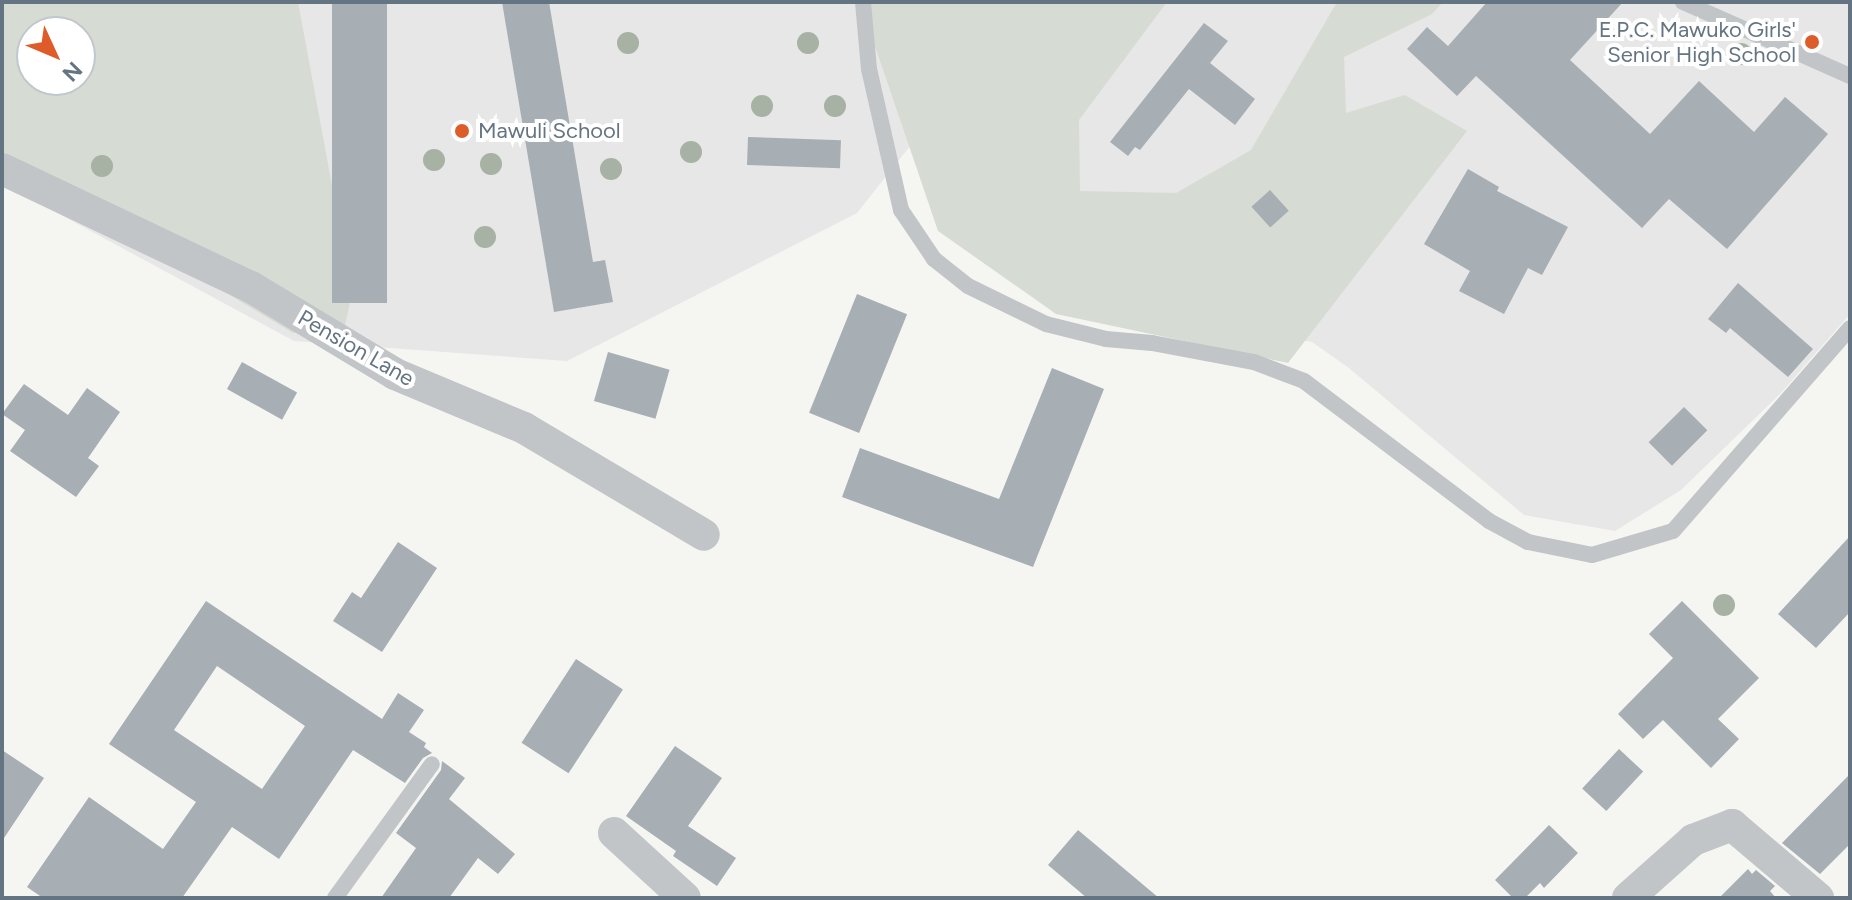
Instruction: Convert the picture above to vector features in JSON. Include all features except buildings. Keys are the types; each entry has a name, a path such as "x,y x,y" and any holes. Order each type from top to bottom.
{"street":[{"name":"Pension Lane","path":"2,169 251,287 395,374 524,428 704,535"},
{"path":"1628,898 1693,840 1732,825 1818,898"},
{"path":"614,833 685,898"}],"lane":[{"path":"863,2 869,69 901,210 934,259 968,286 1046,324 1106,339 1152,343 1254,362 1304,381 1489,521 1528,542 1592,555 1673,531 1850,328"},
{"path":"1683,2 1850,76"},
{"path":"335,898 432,764"}],"shaded area":[{"name":"Mawuli School","path":"2,2 1024,2 857,213 567,361 294,341 2,183"},
{"path":"2,2 298,2 352,293 345,326 293,333 2,158"},
{"path":"860,2 1167,2 1079,120 1080,191 1176,193 1251,150 1337,2 1443,2 1432,14 1344,57 1346,113 1405,95 1467,131 1288,363 1056,314 938,231"},
{"path":"1147,2 1850,2 1850,314 1781,393 1681,490 1615,531 1524,515 1349,368 1312,342 1141,311 1088,248 1053,132"}],"place":[{"name":"E.P.C. Mawuko Girls' Senior High School","path":"1812,42"},
{"name":"Mawuli School","path":"462,131"}]}
